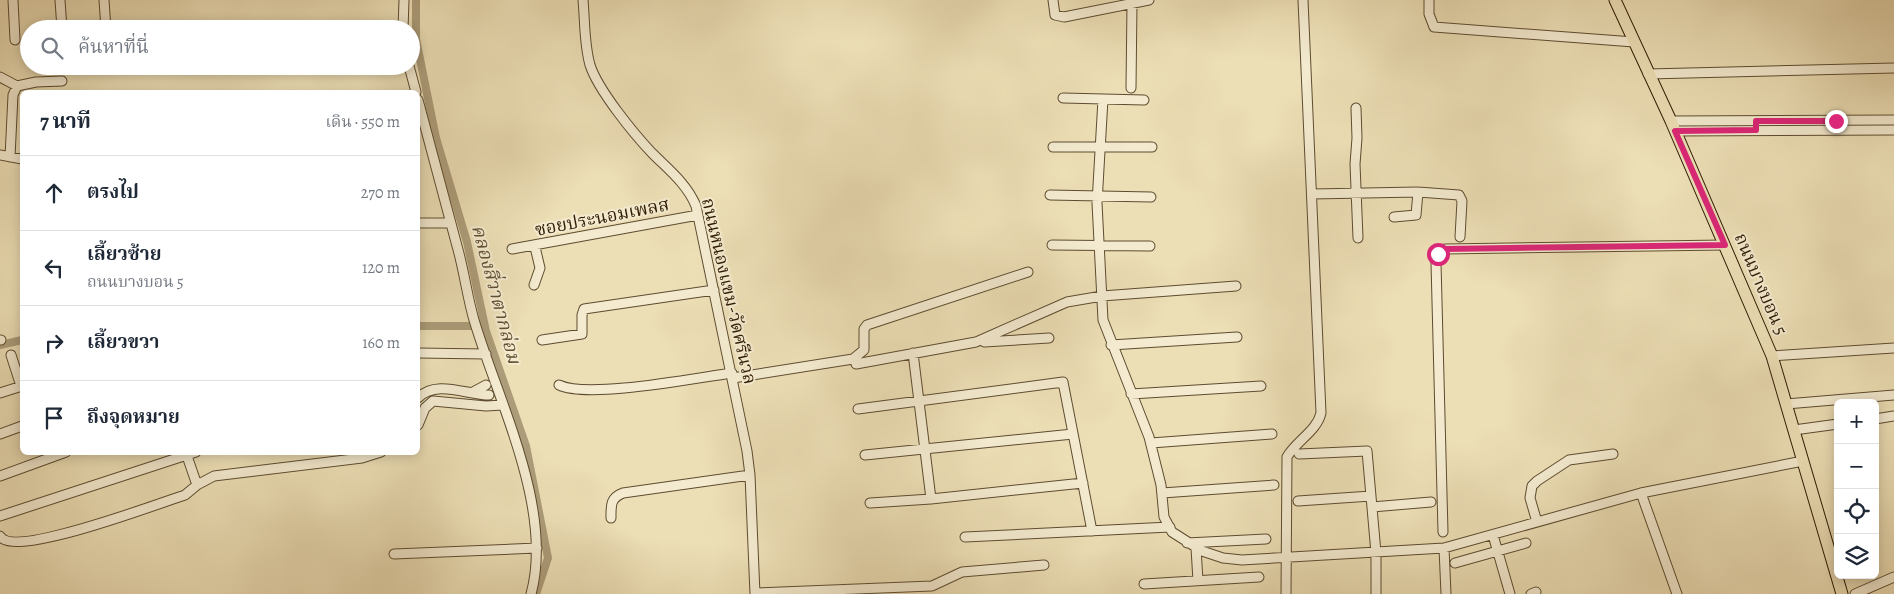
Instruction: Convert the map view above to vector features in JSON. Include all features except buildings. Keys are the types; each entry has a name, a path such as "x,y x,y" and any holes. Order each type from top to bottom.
{"main road":[{"name":"ถนนบางบอน 5","path":"1615,0 1673,126 1772,356 1842,594"}],"street":[{"path":"13,0 16,40"},
{"path":"60,0 61,20"},
{"path":"104,0 105,20"},
{"path":"403,20 404,0"},
{"name":"ถนนหนองแขม-วัดศรีนวล","path":"584,0 587,51 591,67 600,84 632,130 691,193 698,215 732,376 750,475 755,593"},
{"path":"1053,0 1055,14 1064,17 1149,0"},
{"path":"1286,594 1287,457 1291,449 1319,422 1320,414 1303,0"},
{"path":"1430,1 1429,14 1434,27 1634,42"},
{"path":"1131,88 1132,3"},
{"path":"1648,74 1894,68"},
{"path":"411,75 415,90"},
{"path":"0,77 17,86 36,82 62,81"},
{"path":"10,156 13,95 17,86"},
{"path":"1062,98 1144,100"},
{"path":"1103,99 1098,196 1103,320 1111,345 1151,443 1162,493 1164,517 1170,527 1187,543 1196,548 1223,558 1242,560 1444,548 1641,493 1803,461"},
{"path":"420,108 476,326 486,354 491,384 494,394 503,405 532,506 537,548 531,594"},
{"path":"1356,108 1358,238"},
{"path":"1673,126 1836,125 1894,120"},
{"path":"1836,125 1894,130"},
{"path":"1053,147 1152,147"},
{"path":"0,155 20,158"},
{"path":"1312,194 1418,192 1459,195 1462,201 1460,243"},
{"path":"1394,216 1416,215 1418,192"},
{"path":"1050,195 1151,197"},
{"name":"ซอยประนอมเพลส","path":"512,249 698,215"},
{"path":"420,223 450,223"},
{"path":"1444,532 1436,263 1438,254 1460,243 1725,245"},
{"path":"1052,245 1150,246"},
{"path":"534,285 540,268 535,246"},
{"path":"559,385 569,389 597,390 732,376 853,359 864,350 864,329 873,322 1028,272"},
{"path":"976,342 1067,302 1102,296 1236,286"},
{"path":"542,340 582,334 582,315 584,309 714,290"},
{"path":"1111,345 1237,337"},
{"path":"856,364 976,342 1049,338"},
{"path":"1772,356 1894,348"},
{"path":"420,353 486,354"},
{"path":"913,353 931,499"},
{"path":"11,356 20,381"},
{"path":"858,409 1062,382 1092,531"},
{"path":"473,392 491,384"},
{"path":"1131,394 1261,386"},
{"path":"0,393 20,387"},
{"path":"420,397 430,391 445,389 494,394"},
{"path":"1786,404 1894,395"},
{"path":"420,421 425,408 433,401 486,406 503,405"},
{"path":"1879,418 1894,416"},
{"path":"1794,430 1834,425"},
{"path":"0,434 20,427"},
{"path":"865,455 1073,434"},
{"path":"1151,443 1272,434"},
{"path":"1299,454 1367,451 1376,553 1376,594"},
{"path":"1538,522 1530,498 1532,486 1536,480 1569,460 1613,454"},
{"path":"0,476 58,455"},
{"path":"0,536 8,542 23,543 56,537 185,495 197,485 214,476 231,472 362,458 372,455"},
{"path":"0,516 186,456 197,485"},
{"path":"611,518 612,502 615,496 623,492 750,475"},
{"path":"870,503 931,499 1083,483"},
{"path":"1162,493 1274,485"},
{"path":"1641,493 1677,594"},
{"path":"1298,501 1371,496"},
{"path":"1372,507 1431,502"},
{"path":"965,537 1170,527"},
{"path":"1493,534 1510,594"},
{"path":"1187,543 1266,539"},
{"path":"1455,563 1526,543"},
{"path":"394,554 537,548"},
{"path":"1196,548 1198,582"},
{"path":"1444,548 1446,594"},
{"path":"755,593 932,586 962,572 1044,565"},
{"path":"1144,584 1259,577"},
{"path":"1855,594 1894,577"}],"waterway":[{"name":"คลองสี่วาตากล่อม","path":"416,0 416,20"},
{"name":"คลองสี่วาตากล่อม","path":"420,59 436,138 467,242 486,331 526,446 548,558 536,594"},
{"path":"420,326 480,326"},
{"path":"0,345 20,340"}],"route":[{"path":"1438,254 1445,249 1725,245 1675,131 1756,130 1756,121 1836,121"}]}
